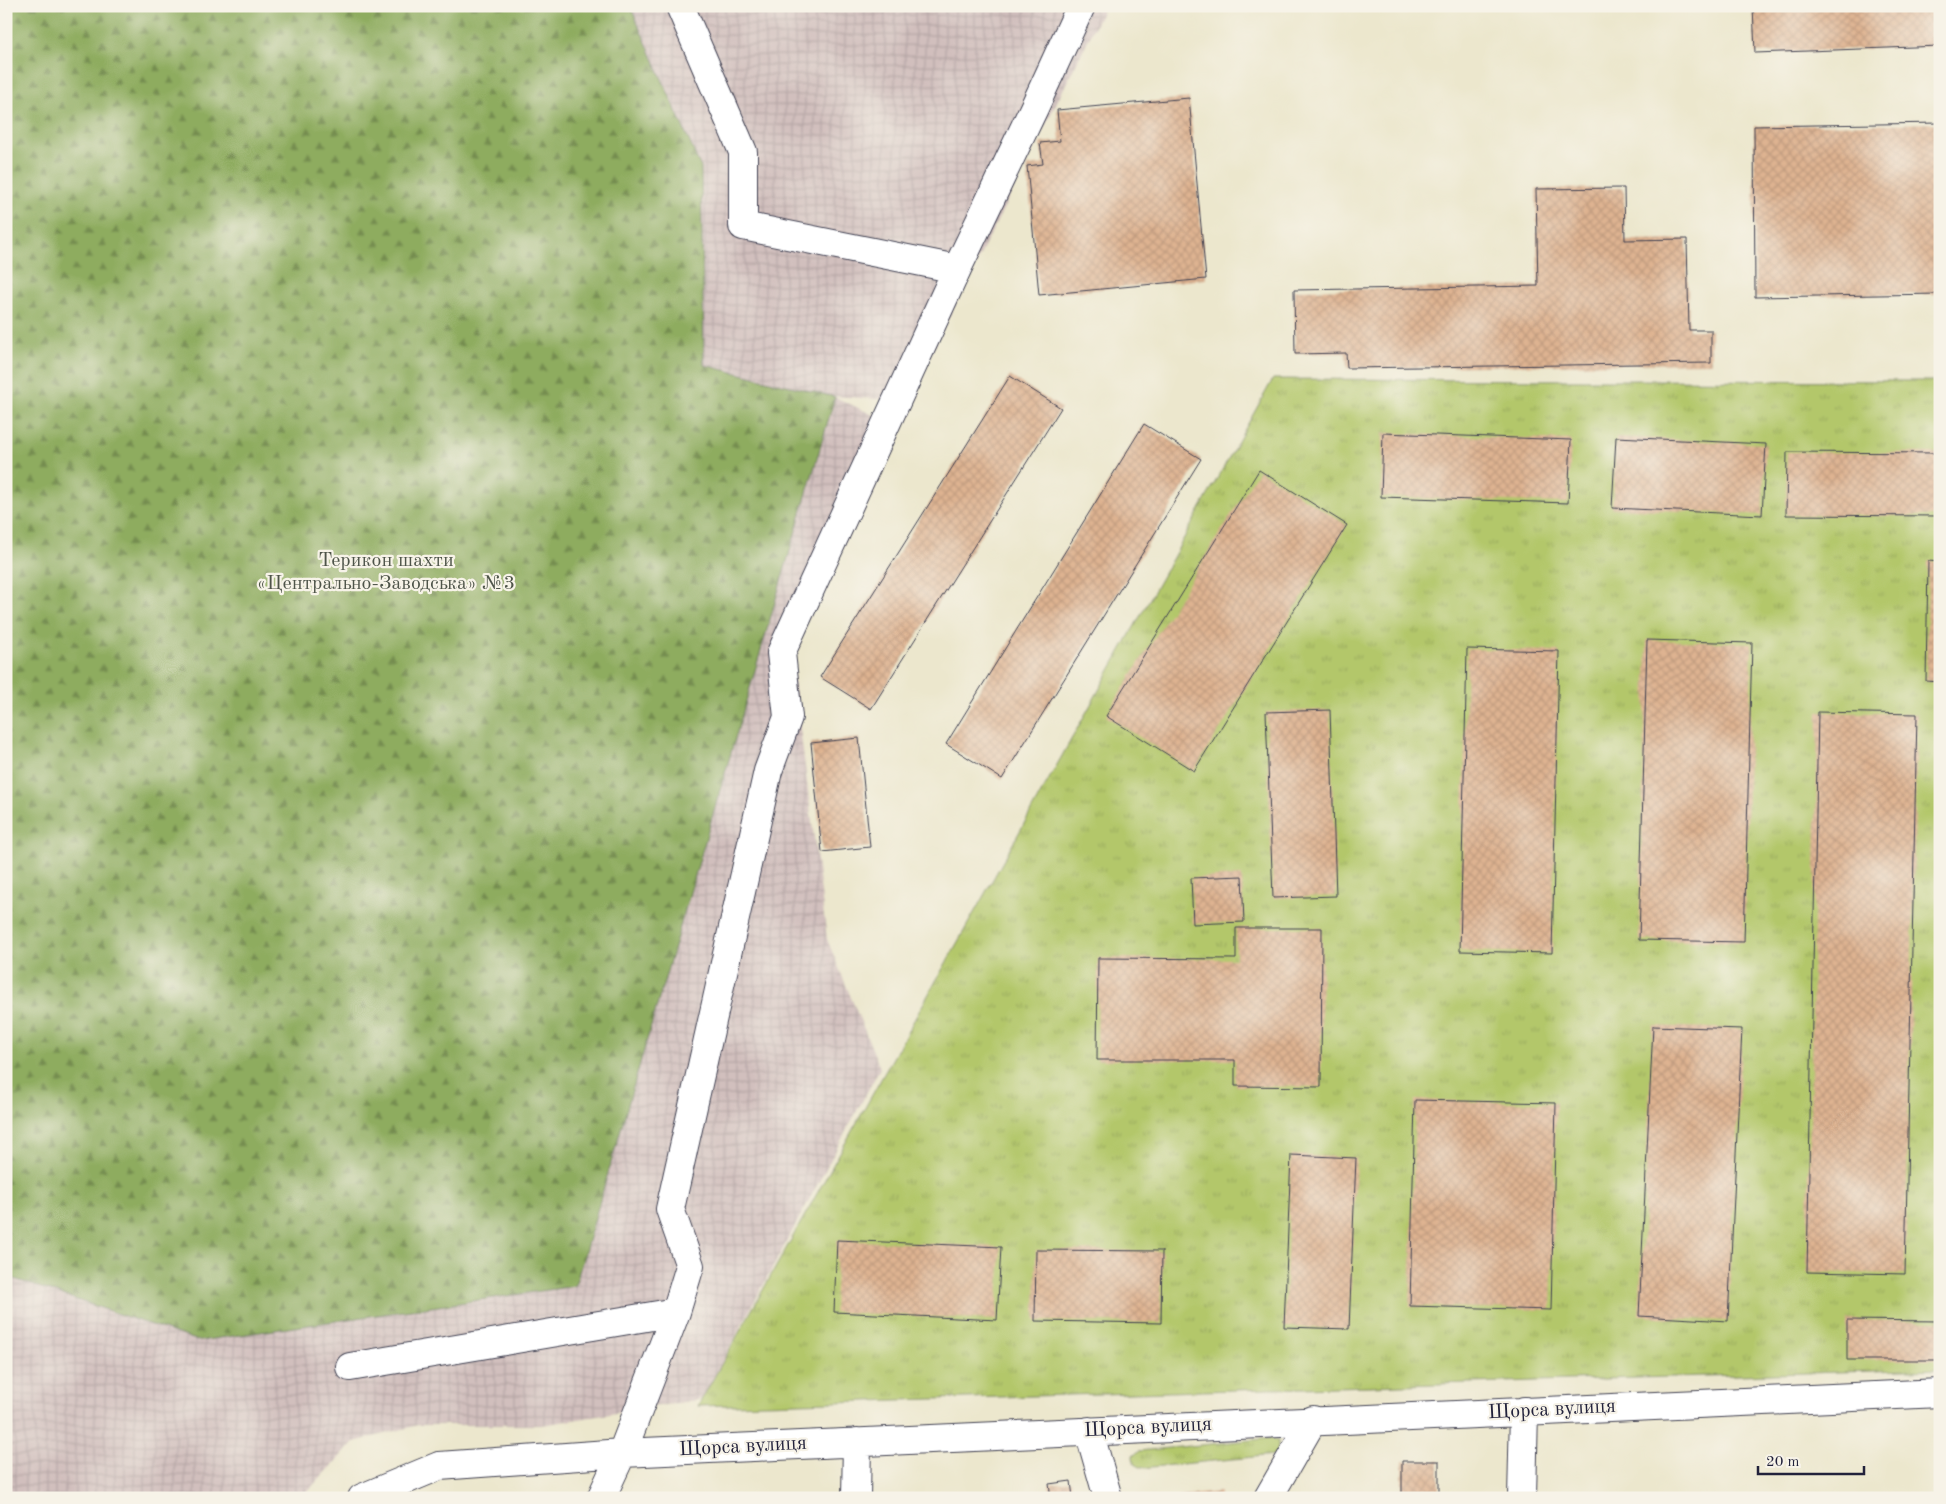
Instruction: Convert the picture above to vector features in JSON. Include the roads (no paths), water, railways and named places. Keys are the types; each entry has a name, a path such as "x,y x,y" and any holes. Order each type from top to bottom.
{"street":[{"path":"680,6 743,152 743,226 957,269"},
{"path":"601,1498 622,1453 676,1312 690,1266 670,1209 768,771 788,717 781,653 1080,6"},
{"path":"350,1367 676,1312"},
{"name":"Щорса вулиця","path":"362,1498 439,1466 622,1453 1313,1420 1940,1393"},
{"path":"1522,1498 1524,1411"},
{"path":"1268,1498 1313,1420"},
{"path":"1089,1431 1108,1498"},
{"path":"856,1442 856,1498"}],"park label":[{"name":"Терикон шахти «Центрально-Заводська» №3","path":"386,572"}]}
